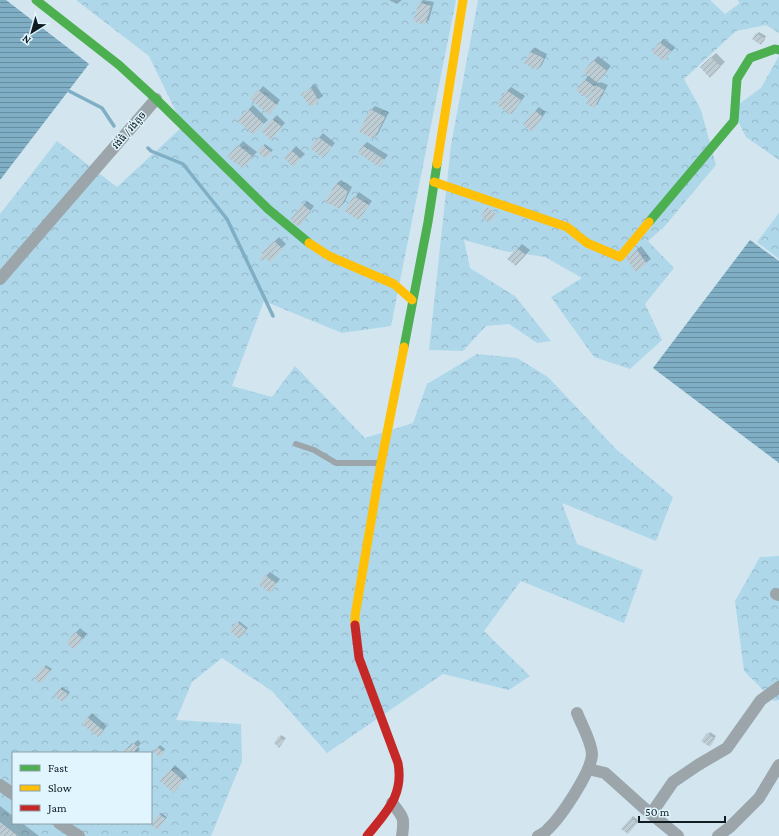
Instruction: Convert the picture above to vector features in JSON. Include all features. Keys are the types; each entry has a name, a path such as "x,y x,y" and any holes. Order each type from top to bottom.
{"street":[{"path":"36,0 119,65 156,99 268,209 302,238 329,256 394,284 412,300"},
{"path":"367,836 392,803 400,780 398,763 359,658 355,633 355,616 381,463 434,182 463,0"},
{"path":"434,182 567,227 587,243 620,257 734,121 737,80 750,58 775,49 779,50"},
{"name":"វង់ធំ / វង់តូច","path":"0,279 156,99"},
{"path":"651,814 673,782 727,748 761,700 779,687"},
{"path":"538,836 547,831 559,817 588,769 592,755 589,741 577,713"},
{"path":"718,836 730,827 759,798 779,765"},
{"path":"588,769 605,773 678,836"},
{"path":"0,785 12,793"},
{"path":"392,803 401,815 404,822 402,836"},
{"path":"61,824 79,836"}],"lane":[{"path":"296,444 314,450 336,463 381,463"}],"green space":[{"path":"76,0 456,0 391,326 342,333 264,301 232,386 272,397 295,366 365,438 413,423 427,384 477,354 517,358 548,377 616,449 673,497 656,541 562,503 577,544 643,570 624,623 521,581 484,631 530,676 509,690 443,674 327,753 272,691 222,658 192,682 176,720 241,724 242,761 211,836 0,835 0,214 57,141 117,187 183,126 149,56"},
{"path":"478,0 710,0 725,14 740,3 737,0 779,0 779,33 766,25 736,31 684,79 701,110 716,165 664,227 648,241 674,268 645,304 662,340 630,369 594,357 551,297 582,278 545,257 504,251 464,240 470,268 515,296 551,341 537,343 509,324 486,326 463,351 429,350 451,145"},
{"path":"779,56 779,160 746,137 732,109 761,88"},
{"path":"779,213 779,259 757,242"},
{"path":"779,556 779,700 774,701 744,671 735,601 760,557"}],"shaded area":[{"path":"0,0 6,0 89,64 0,180"},
{"path":"750,240 779,261 779,463 653,368"}],"building":[{"path":"419,2 431,6 425,25 413,21"},
{"path":"756,33 765,39 761,45 752,39"},
{"path":"659,42 671,51 664,61 652,52"},
{"path":"530,52 544,58 538,70 524,64"},
{"path":"711,57 721,67 710,78 700,67"},
{"path":"593,60 607,71 598,83 583,72"},
{"path":"584,79 595,87 587,98 576,91"},
{"path":"596,85 604,90 594,108 586,104"},
{"path":"311,88 319,101 310,107 301,94"},
{"path":"258,90 277,105 269,115 250,99"},
{"path":"506,90 521,100 512,115 497,105"},
{"path":"248,109 264,124 253,135 237,120"},
{"path":"370,109 385,117 374,139 359,132"},
{"path":"534,110 543,117 532,132 523,125"},
{"path":"272,119 282,127 271,140 261,131"},
{"path":"318,137 332,147 323,158 310,148"},
{"path":"238,145 253,157 243,168 227,157"},
{"path":"263,145 272,153 266,159 257,152"},
{"path":"362,145 385,160 379,167 358,153"},
{"path":"291,150 301,159 293,167 284,158"},
{"path":"336,183 348,192 340,209 325,202"},
{"path":"354,196 369,205 359,220 344,211"},
{"path":"302,204 311,211 299,227 290,220"},
{"path":"487,207 497,214 490,223 481,216"},
{"path":"274,241 283,249 270,262 266,258 262,261 259,258 263,255 261,253"},
{"path":"517,248 526,255 516,266 507,259"},
{"path":"637,250 647,264 636,272 626,258"},
{"path":"265,575 277,584 270,593 259,585"},
{"path":"237,622 247,630 239,639 230,631"},
{"path":"75,632 83,639 74,650 66,643"},
{"path":"43,666 51,671 41,684 34,678"},
{"path":"59,688 68,694 63,702 54,696"},
{"path":"87,717 104,731 98,737 82,724"},
{"path":"707,733 715,739 710,747 701,741"},
{"path":"279,736 284,741 279,748 274,743"},
{"path":"133,743 138,747 134,752 123,752 127,747 129,748"},
{"path":"157,747 164,752 160,757 153,752"},
{"path":"170,769 184,781 173,793 160,781"},
{"path":"159,814 166,819 158,830 151,825"},
{"path":"631,818 637,823 628,834 621,829"},
{"path":"0,822 18,836 0,836"}],"waterway":[{"path":"69,91 102,108 114,126"},
{"path":"148,148 151,151 183,164 227,219 273,316"}],"traffic: fast":[{"path":"36,0 119,65 156,99 268,209 309,243"},
{"path":"649,222 734,121 737,79 750,58 775,49 779,50"},
{"path":"404,347 428,222 437,164"}],"traffic: slow":[{"path":"437,164 463,0"},
{"path":"434,182 567,227 587,243 620,257 649,222"},
{"path":"309,243 329,256 394,284 412,300"},
{"path":"355,625 355,616 381,463 404,347"}],"traffic: jam":[{"path":"355,625 359,658 398,763 399,775 396,794 392,803 367,836"}]}
